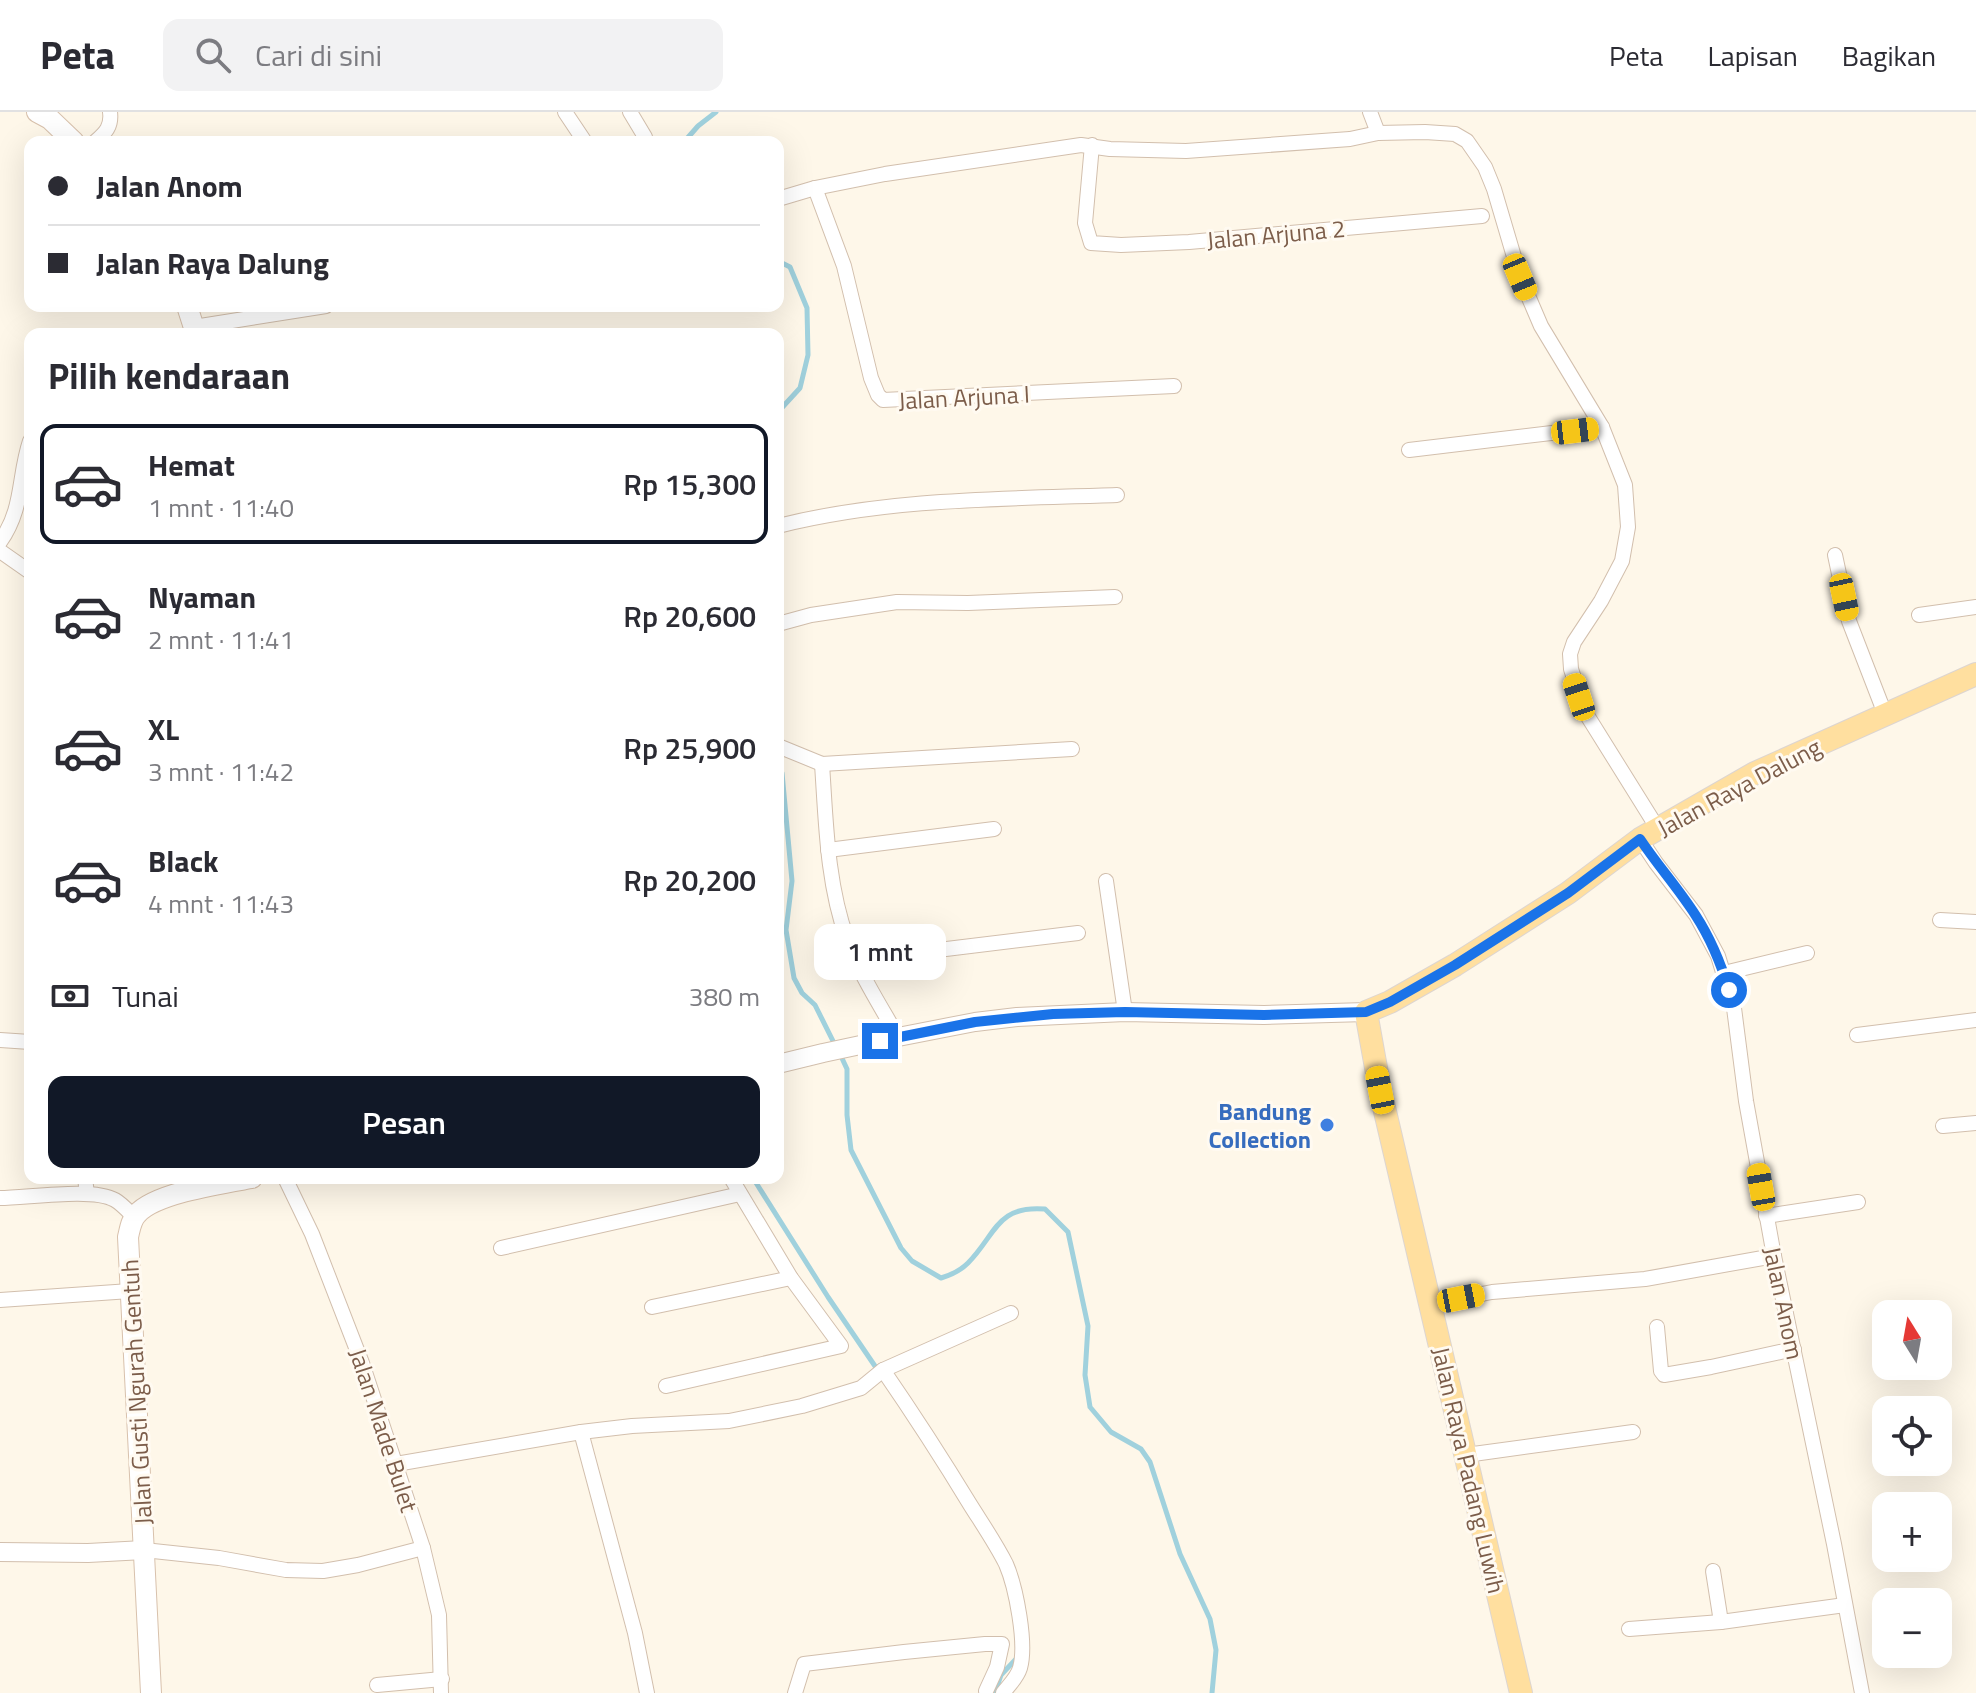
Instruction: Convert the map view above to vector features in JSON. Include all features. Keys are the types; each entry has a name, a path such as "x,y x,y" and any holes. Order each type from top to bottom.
{"main road":[{"path":"37,112 50,119 68,136"},
{"name":"Jalan Raya Dalung","path":"1366,1012 1455,965 1568,893 1649,834 1755,773 1976,674"},
{"name":"Jalan Raya Padang Luwih","path":"1366,1012 1380,1090 1521,1693"},
{"path":"134,1217 147,1206 166,1198 226,1184"},
{"name":"Jalan Gusti Ngurah Gentuh","path":"134,1217 128,1237 151,1693"}],"street":[{"path":"102,136 110,125 110,112"},
{"path":"565,112 581,136"},
{"path":"630,112 644,136"},
{"path":"1370,112 1378,133"},
{"name":"Jalan Anom","path":"784,197 885,174 1064,146 1186,151 1350,139 1378,133 1425,132 1455,134 1477,152 1494,189 1520,277 1541,326 1602,427 1625,485 1628,527 1622,561 1574,642 1570,654 1571,669 1585,712 1649,834 1656,863 1696,915 1718,956 1734,1008 1766,1216 1862,1693"},
{"name":"Jalan Arjuna 2","path":"1092,145 1085,223 1091,243 1189,242 1482,216"},
{"name":"Jalan Arjuna I","path":"815,188 844,266 871,378 883,400 1174,386"},
{"path":"206,328 293,312"},
{"path":"1409,450 1602,427"},
{"path":"0,542 16,513 24,472"},
{"path":"784,525 824,515 897,505 1117,495"},
{"path":"0,551 24,568"},
{"path":"1835,555 1849,621 1885,714"},
{"path":"784,622 811,615 897,602 968,603 1115,597"},
{"path":"1919,615 1976,607"},
{"path":"784,748 822,764 1072,749"},
{"path":"822,764 828,850 846,937 898,1037"},
{"path":"828,850 994,829"},
{"path":"1106,881 1125,1012"},
{"path":"1940,920 1976,922"},
{"path":"856,960 1078,933"},
{"path":"1724,973 1807,953"},
{"name":"Jalan Raya Dalung","path":"784,1063 862,1044 1017,1017 1125,1012 1264,1015 1366,1012"},
{"path":"1857,1035 1976,1020"},
{"path":"0,1040 24,1042"},
{"path":"1943,1126 1976,1123"},
{"path":"86,1184 87,1194"},
{"name":"Jalan Made Bulet","path":"288,1184 312,1234 347,1323 423,1548 439,1615 442,1686"},
{"path":"666,1386 841,1346 791,1278 734,1184"},
{"path":"0,1198 87,1194 113,1199 134,1217"},
{"path":"501,1248 740,1194"},
{"path":"1766,1216 1858,1202"},
{"path":"1430,1304 1492,1292 1645,1279 1774,1256"},
{"path":"652,1307 791,1278"},
{"path":"0,1300 130,1291"},
{"path":"396,1464 581,1432 729,1421 788,1409 861,1388 883,1370 1011,1313"},
{"path":"1657,1327 1664,1375 1794,1349"},
{"path":"883,1370 962,1491 1001,1555 1011,1579 1022,1654 1020,1669 1003,1693"},
{"path":"581,1432 635,1633 647,1693"},
{"path":"1466,1455 1633,1432"},
{"path":"0,1552 144,1550 219,1558 286,1570 323,1571 423,1548"},
{"path":"1713,1571 1721,1622"},
{"path":"1629,1629 1721,1622 1845,1605"},
{"path":"795,1693 804,1664 1002,1644 997,1667 986,1691"},
{"path":"377,1685 442,1686"}],"waterway":[{"path":"689,136 716,112"},
{"path":"784,264 790,267 807,308 808,355 800,388 784,405"},
{"path":"784,795 792,881 786,930 794,978 802,993 815,1005 835,1045"},
{"path":"840,1054 847,1069 851,1150 901,1248 912,1261 941,1278 952,1274 968,1263 1006,1217 1029,1209 1045,1209 1068,1232 1088,1326 1085,1375 1090,1407 1111,1432 1141,1449 1150,1462 1180,1554 1210,1619 1216,1650 1212,1693"},
{"path":"757,1184 879,1372"},
{"path":"995,1693 1001,1675 1016,1659"}],"place":[{"name":"Bandung Collection","path":"1327,1125"}],"route":[{"path":"880,1041 975,1022 1053,1014 1366,1012 1455,965 1568,893 1640,839 1696,915 1718,956 1729,990"}]}
